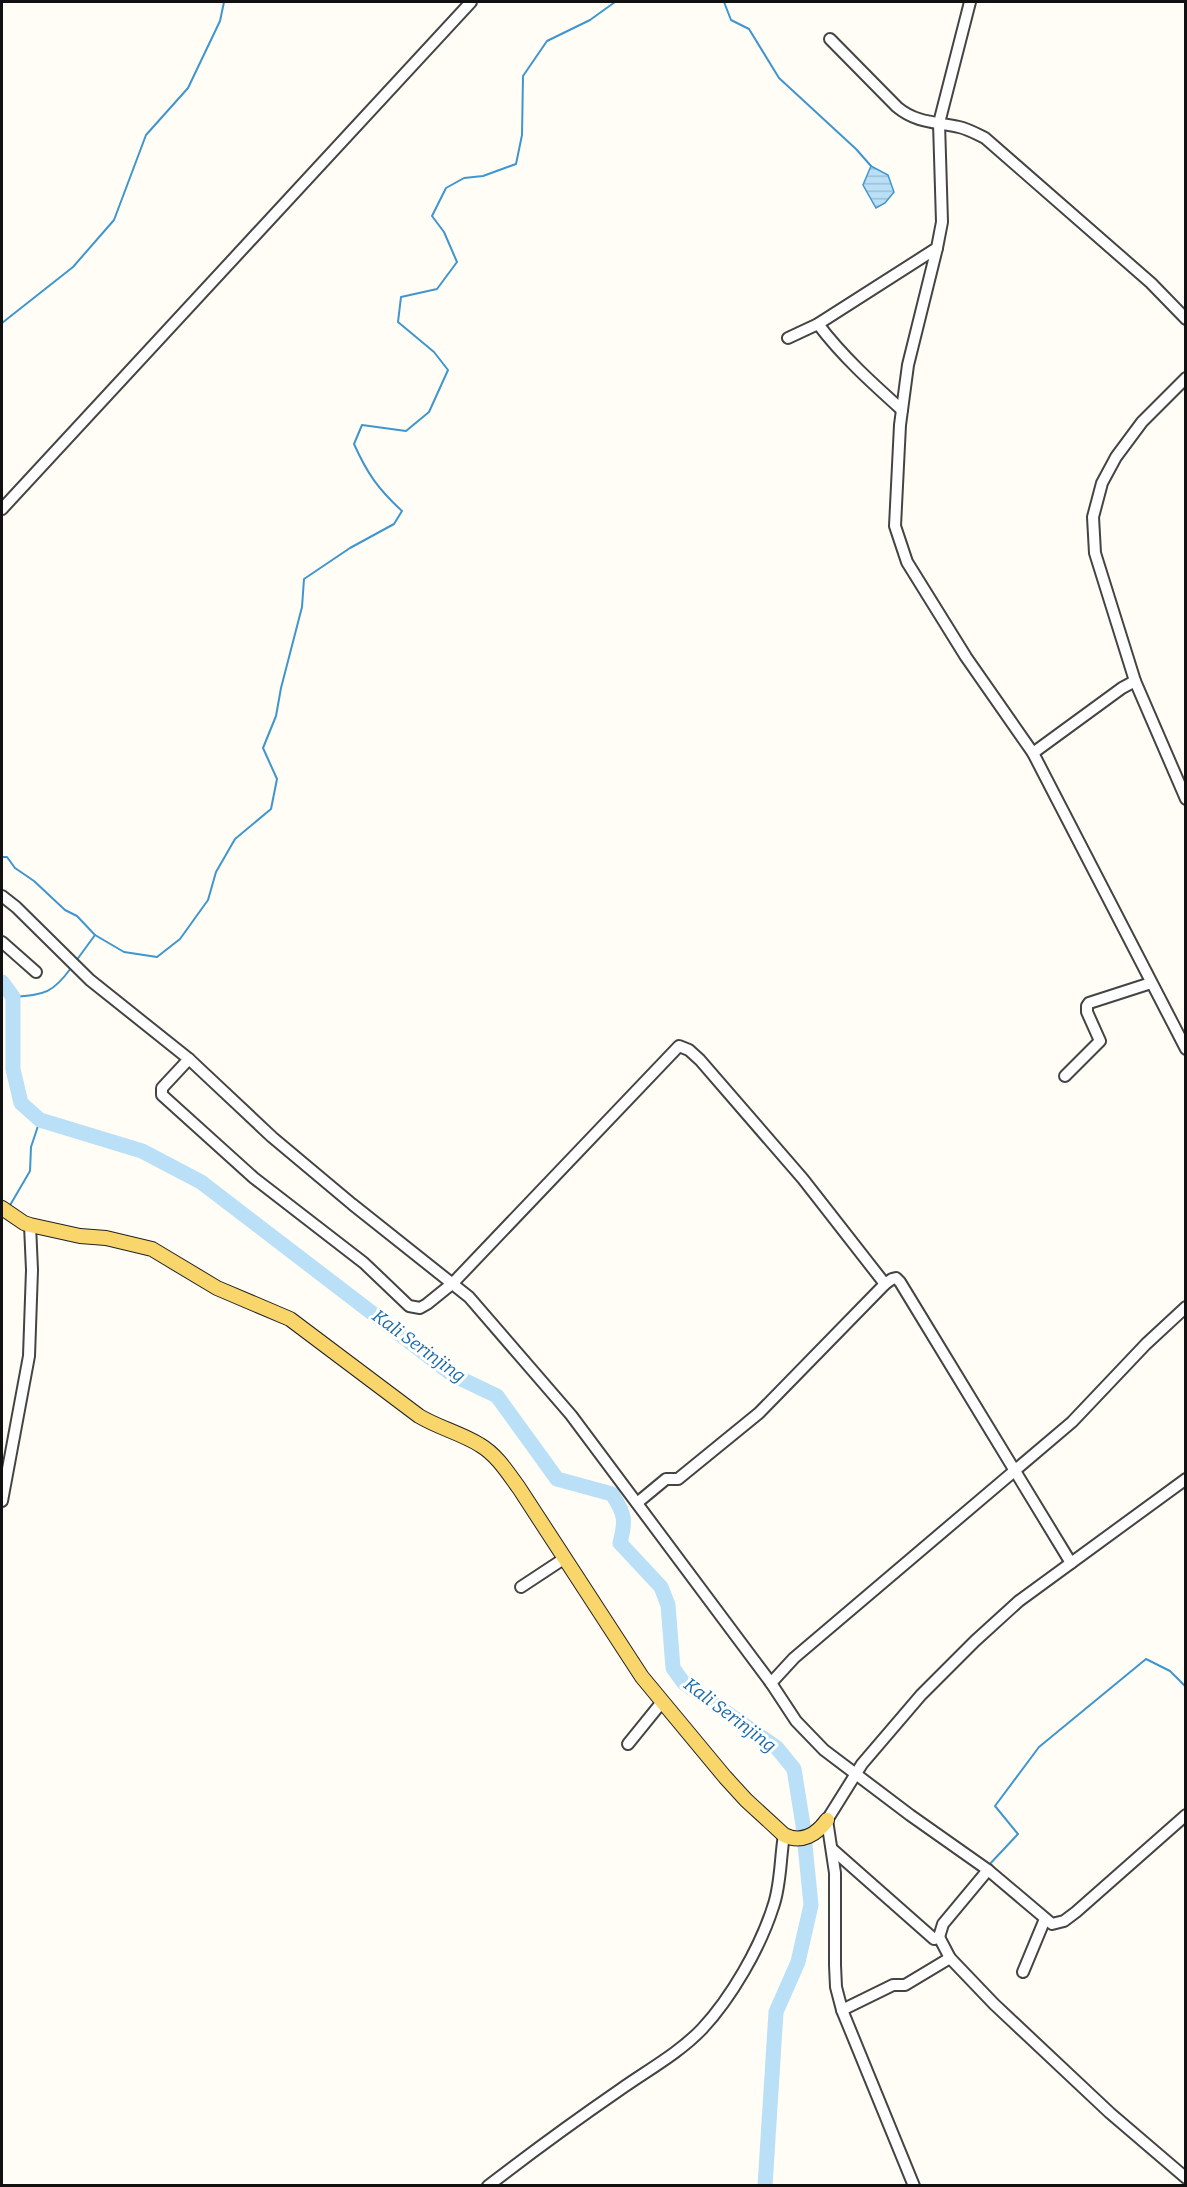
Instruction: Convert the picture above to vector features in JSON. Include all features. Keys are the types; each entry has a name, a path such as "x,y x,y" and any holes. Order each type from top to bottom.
{"main road":[{"path":"7,1212 30,1225 80,1236 106,1238 152,1249 217,1288 290,1319 419,1416 481,1445 490,1452 519,1488 642,1677 746,1800 791,1837 811,1835 828,1820"}],"street":[{"path":"2,509 471,2"},
{"path":"970,2 939,123 942,222 908,365 902,410 895,526 907,562 966,657 1033,753 1185,1049"},
{"path":"830,39 897,108 908,116 919,121 962,127 985,138 1151,284 1185,319"},
{"path":"788,338 818,324 937,248"},
{"path":"818,324 854,366 902,410"},
{"path":"1185,378 1142,422 1116,457 1102,483 1093,517 1095,553 1135,681 1185,799"},
{"path":"1033,753 1110,696 1135,681"},
{"path":"2,896 114,999 189,1059 272,1137 469,1297 564,1406 806,1733 824,1750 986,1869 1053,1924 1064,1921 1185,1815"},
{"path":"2,942 36,972"},
{"path":"1065,1076 1101,1041 1087,1012 1087,1006 1128,989 1151,983"},
{"path":"189,1059 162,1088 162,1095 254,1178 364,1263 408,1306 420,1308 453,1283 679,1046 689,1050 700,1059 803,1179 885,1284"},
{"path":"2,1501 29,1356 32,1270 30,1225"},
{"path":"637,1503 666,1479 678,1479 759,1413 885,1284 896,1278 1071,1563"},
{"path":"771,1683 794,1658 1072,1422 1146,1344 1185,1307"},
{"path":"915,2186 842,2010 836,1987 835,1884 828,1820 855,1774 891,1728 975,1641 1019,1601 1185,1479"},
{"path":"521,1587 565,1558"},
{"path":"628,1744 662,1702"},
{"path":"488,2186 540,2146 669,2056 694,2037 709,2021 733,1988 767,1924 791,1837"},
{"path":"832,1850 934,1939 937,1937"},
{"path":"937,1937 944,1924 986,1869"},
{"path":"1023,1972 1045,1919"},
{"path":"937,1937 949,1959 994,2004 1110,2113 1185,2178"},
{"path":"842,2010 893,1985 905,1985 949,1959"}],"water":[{"path":"871,166 888,175 894,192 885,203 876,208 863,185"}],"waterway":[{"path":"2,323 73,267 114,220 146,135 188,88 220,21 224,2"},
{"path":"76,961 95,935 124,952 157,957 180,939 208,900 216,872 235,839 271,809 277,779 263,748 276,716 302,607 304,579 350,548 394,524 402,511 374,480 354,444 362,425 406,431 429,412 448,370 434,352 398,322 401,297 437,289 457,262 444,232 432,216 446,188 464,178 483,176 516,164 522,135 523,76 547,41 590,20 615,2"},
{"path":"724,2 731,20 749,29 779,78 856,149 871,166"},
{"path":"2,857 7,857 15,868 34,881 65,910 77,916 95,935"},
{"path":"13,997 47,991 53,988 71,968"},
{"name":"Kali Serinjing","path":"2,982 13,997 13,1069 21,1103 40,1120 142,1151 201,1182 453,1375 497,1396 557,1479 612,1494 623,1517 620,1543 661,1587 668,1605 673,1668 683,1682 777,1748 794,1769 803,1825 811,1905 798,1962 776,2012 765,2186"},
{"path":"9,1207 30,1171 31,1147 40,1120"},
{"path":"988,1866 1018,1834 995,1806 1039,1747 1146,1659 1170,1671 1186,1687"}]}
